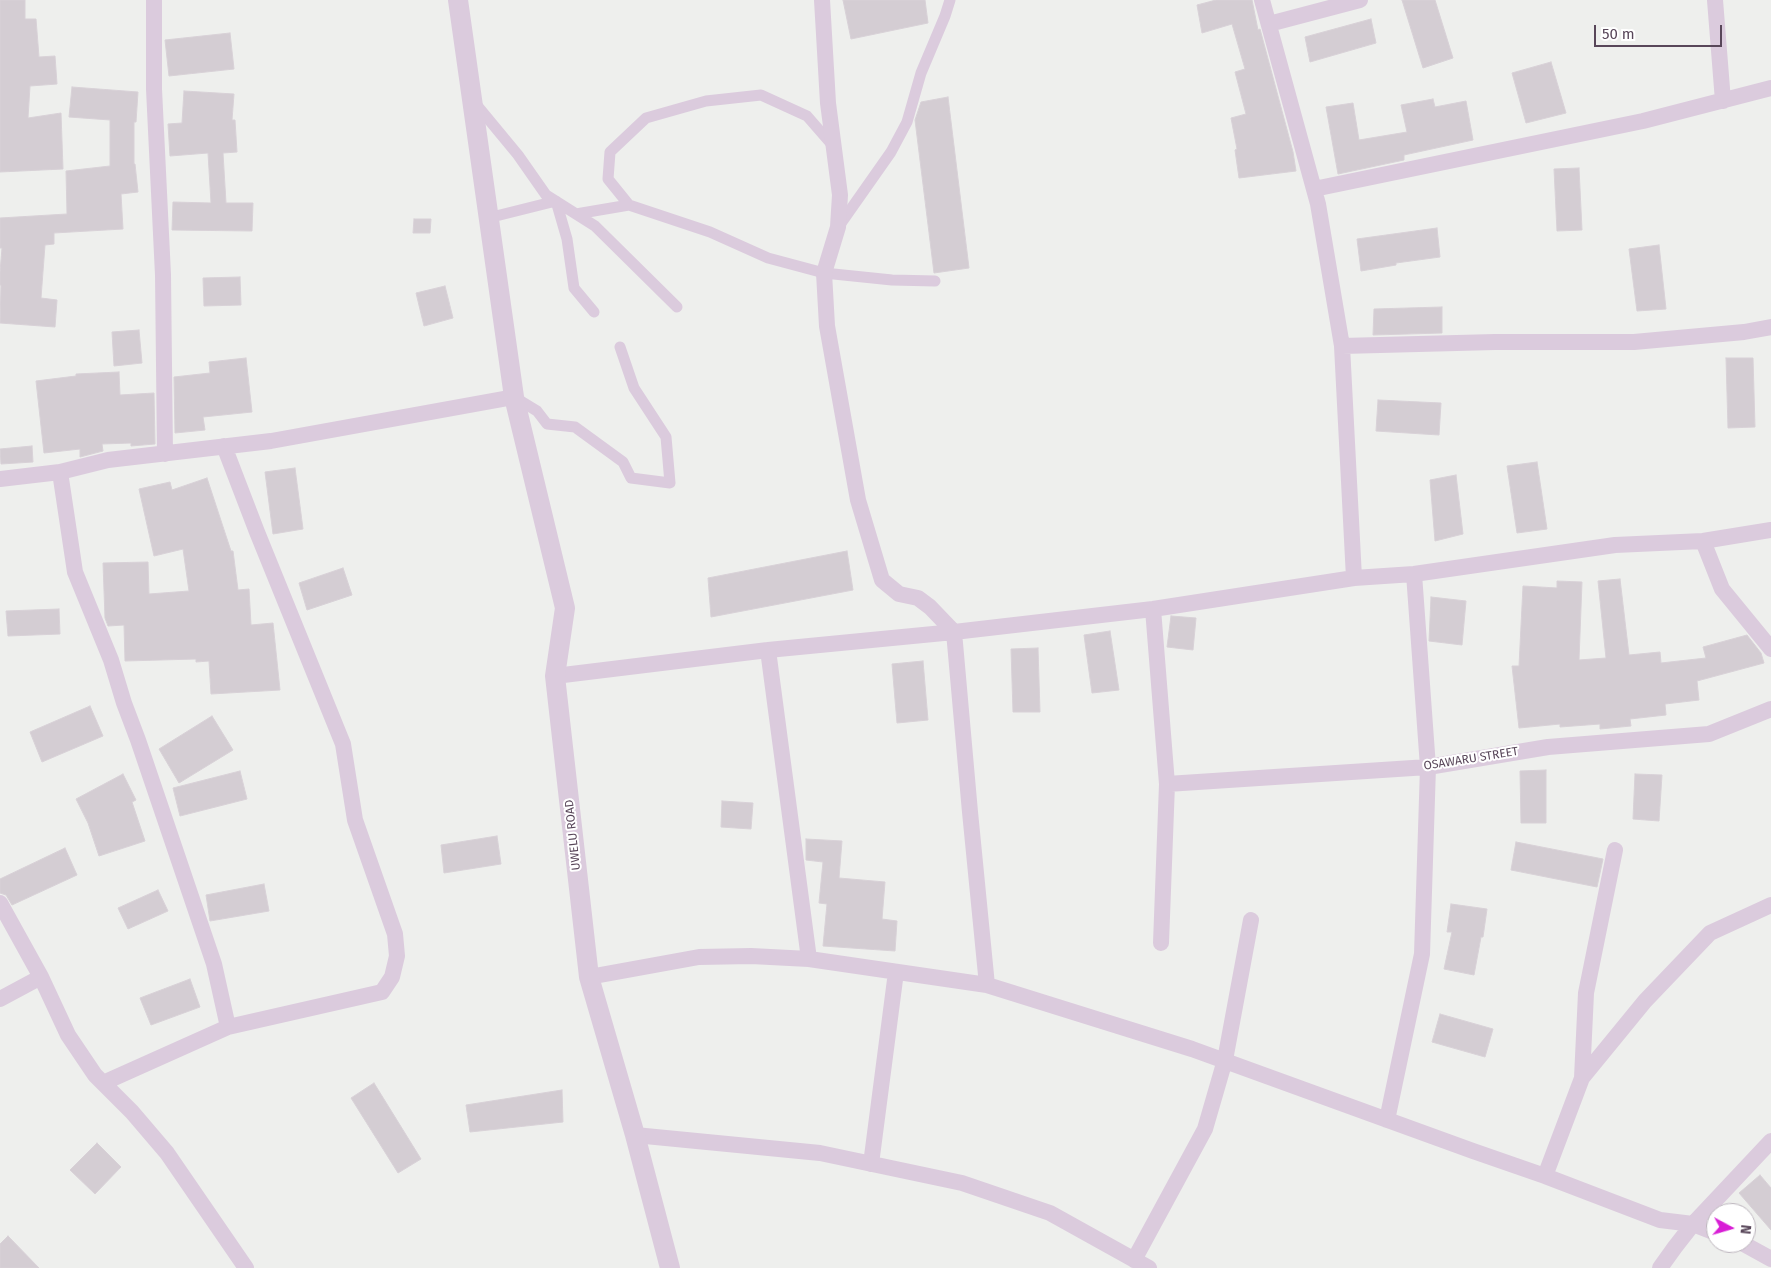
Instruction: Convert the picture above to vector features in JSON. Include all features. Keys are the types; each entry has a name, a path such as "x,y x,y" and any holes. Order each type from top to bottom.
{"street":[{"path":"154,0 154,89 162,275 165,454"},
{"name":"UWELU ROAD","path":"458,0 514,397 565,608 555,676 589,977 635,1135 670,1268"},
{"path":"822,0 828,103 840,195 838,227 824,273 827,326 858,500 882,580 899,594 918,598 930,607 954,632 970,822 987,985"},
{"path":"838,227 891,152 907,122 922,72 950,0"},
{"path":"1262,0 1318,204 1342,346 1354,578"},
{"path":"1269,24 1360,0"},
{"path":"1715,0 1723,101"},
{"path":"1314,189 1643,121 1771,88"},
{"path":"629,205 608,179 610,152 646,118 706,101 761,95 807,116 834,147"},
{"path":"472,99 518,156 546,195 595,226 677,307"},
{"path":"488,218 556,201"},
{"path":"556,201 567,240 574,288 594,312"},
{"path":"576,214 629,205 710,232 768,258 824,273 892,280 935,281"},
{"path":"1342,346 1495,342 1634,342 1771,328"},
{"path":"0,479 60,472 108,460 271,441 514,397 537,411 547,424 575,427 624,462 631,478 670,482 666,437 634,388 620,347"},
{"path":"103,1083 228,1027 382,992 392,977 397,956 395,934 355,820 343,744 224,446"},
{"path":"60,472 75,572 111,660 214,964 228,1027"},
{"path":"555,676 768,650 954,632 1153,609 1354,578 1414,574 1615,544 1703,541 1771,530"},
{"path":"1703,541 1722,589 1771,649"},
{"path":"1386,1120 1422,954 1428,767 1414,574"},
{"path":"1153,609 1167,784 1160,943"},
{"path":"768,650 809,959"},
{"name":"OSAWARU STREET","path":"1167,784 1428,767 1548,747 1709,734 1771,709"},
{"path":"1545,1176 1582,1078 1586,993 1615,850"},
{"path":"0,904 42,977 68,1035 95,1075 132,1112 167,1153 246,1268"},
{"path":"1582,1078 1645,1001 1710,933 1771,905"},
{"path":"635,1135 820,1153 962,1183 1050,1213 1142,1264 1205,1129 1224,1060 1251,920"},
{"path":"589,977 699,958 751,956 809,959 987,985 1224,1060 1545,1176 1660,1220 1693,1224 1706,1229"},
{"path":"871,1164 896,972"},
{"path":"0,999 42,977"},
{"path":"1660,1268 1693,1224 1771,1141"},
{"path":"1756,1251 1771,1259"}],"building":[{"path":"0,0 25,0 25,19 36,19 39,57 55,56 57,84 30,86 28,118 61,113 63,169 0,172"},
{"path":"843,0 925,0 928,23 851,39"},
{"path":"1216,0 1252,0 1258,30 1260,29 1293,152 1296,171 1239,178 1235,150 1237,149 1231,118 1246,114 1235,72 1245,69 1232,24 1202,33 1197,5"},
{"path":"1402,0 1435,0 1453,58 1423,68"},
{"path":"1371,19 1376,43 1310,62 1305,37"},
{"path":"230,33 234,69 169,76 165,40"},
{"path":"1551,62 1566,113 1526,123 1512,73"},
{"path":"72,87 138,92 136,122 134,122 134,164 138,192 121,194 123,229 54,233 54,244 45,245 41,298 57,300 55,327 0,323 2,248 0,248 0,218 67,214 66,171 110,166 110,120 69,117"},
{"path":"184,91 234,94 232,120 235,120 237,152 223,153 226,203 253,203 252,231 172,230 173,202 211,203 208,153 170,156 168,124 182,123"},
{"path":"948,97 969,268 934,273 915,120 921,102"},
{"path":"1433,99 1435,107 1466,101 1473,140 1404,155 1404,160 1338,174 1326,107 1353,103 1359,140 1407,132 1401,105"},
{"path":"1579,168 1582,230 1557,231 1554,169"},
{"path":"414,219 431,219 430,233 413,233"},
{"path":"1437,228 1440,257 1396,263 1396,265 1361,271 1357,239"},
{"path":"1659,245 1666,309 1637,311 1629,249"},
{"path":"240,277 241,305 204,306 203,278"},
{"path":"445,286 453,318 424,326 416,293"},
{"path":"1442,307 1442,333 1373,335 1374,309"},
{"path":"139,330 142,363 114,366 112,332"},
{"path":"246,358 252,412 203,417 205,430 175,433 174,377 210,373 209,362"},
{"path":"1726,358 1753,358 1755,427 1728,428"},
{"path":"119,372 120,395 154,393 155,444 131,446 131,443 102,444 103,451 80,457 80,449 44,453 36,381 76,376 76,374"},
{"path":"1378,400 1441,403 1439,435 1376,431"},
{"path":"32,446 33,462 1,464 0,449"},
{"path":"1537,462 1547,529 1517,533 1507,466"},
{"path":"295,468 303,529 273,534 265,472"},
{"path":"1456,475 1463,534 1435,541 1430,480"},
{"path":"207,478 231,551 233,551 238,590 249,589 251,625 273,623 280,690 211,694 209,661 196,662 196,659 125,661 124,625 108,626 105,618 103,563 148,562 149,594 189,591 183,549 154,556 139,489 170,482 172,490"},
{"path":"847,551 853,590 711,617 708,578"},
{"path":"343,568 352,595 307,610 299,583"},
{"path":"1620,579 1629,655 1660,652 1661,663 1706,658 1703,647 1747,635 1761,653 1764,663 1697,681 1699,700 1665,704 1666,715 1630,719 1631,726 1600,729 1600,724 1560,727 1560,724 1519,728 1512,666 1519,666 1523,586 1557,588 1557,581 1582,582 1579,660 1606,658 1598,581"},
{"path":"1431,597 1466,601 1462,645 1429,641"},
{"path":"59,609 60,634 8,636 6,611"},
{"path":"1171,616 1196,618 1193,650 1167,647"},
{"path":"1110,631 1119,690 1092,693 1084,635"},
{"path":"1038,648 1040,712 1013,712 1011,649"},
{"path":"923,661 928,720 897,723 892,664"},
{"path":"90,706 103,736 42,762 30,732"},
{"path":"212,716 233,750 179,783 159,749"},
{"path":"1546,770 1546,823 1521,823 1520,771"},
{"path":"240,771 247,799 180,816 173,788"},
{"path":"123,774 136,800 132,802 145,841 99,856 88,823 76,799"},
{"path":"1635,774 1662,775 1659,821 1633,819"},
{"path":"722,801 753,803 751,829 721,827"},
{"path":"497,836 501,864 444,873 441,845"},
{"path":"806,839 842,841 839,878 885,882 882,919 897,921 895,951 823,946 827,904 819,903 823,862 806,860"},
{"path":"1516,842 1603,859 1597,887 1511,870"},
{"path":"65,848 77,875 12,905 6,895 0,893 0,879"},
{"path":"264,884 269,911 210,921 206,895"},
{"path":"158,890 168,911 128,929 118,908"},
{"path":"1451,904 1487,909 1474,975 1444,969 1452,932 1447,932"},
{"path":"190,979 200,1007 151,1025 140,998"},
{"path":"1440,1014 1493,1029 1485,1057 1432,1042"},
{"path":"374,1083 421,1159 398,1173 351,1098"},
{"path":"562,1090 563,1122 470,1132 466,1105"},
{"path":"97,1143 121,1167 95,1194 70,1170"},
{"path":"1760,1175 1771,1188 1771,1230 1756,1213 1756,1203 1748,1203 1739,1193"},
{"path":"8,1236 39,1268 0,1268 0,1244"}]}
